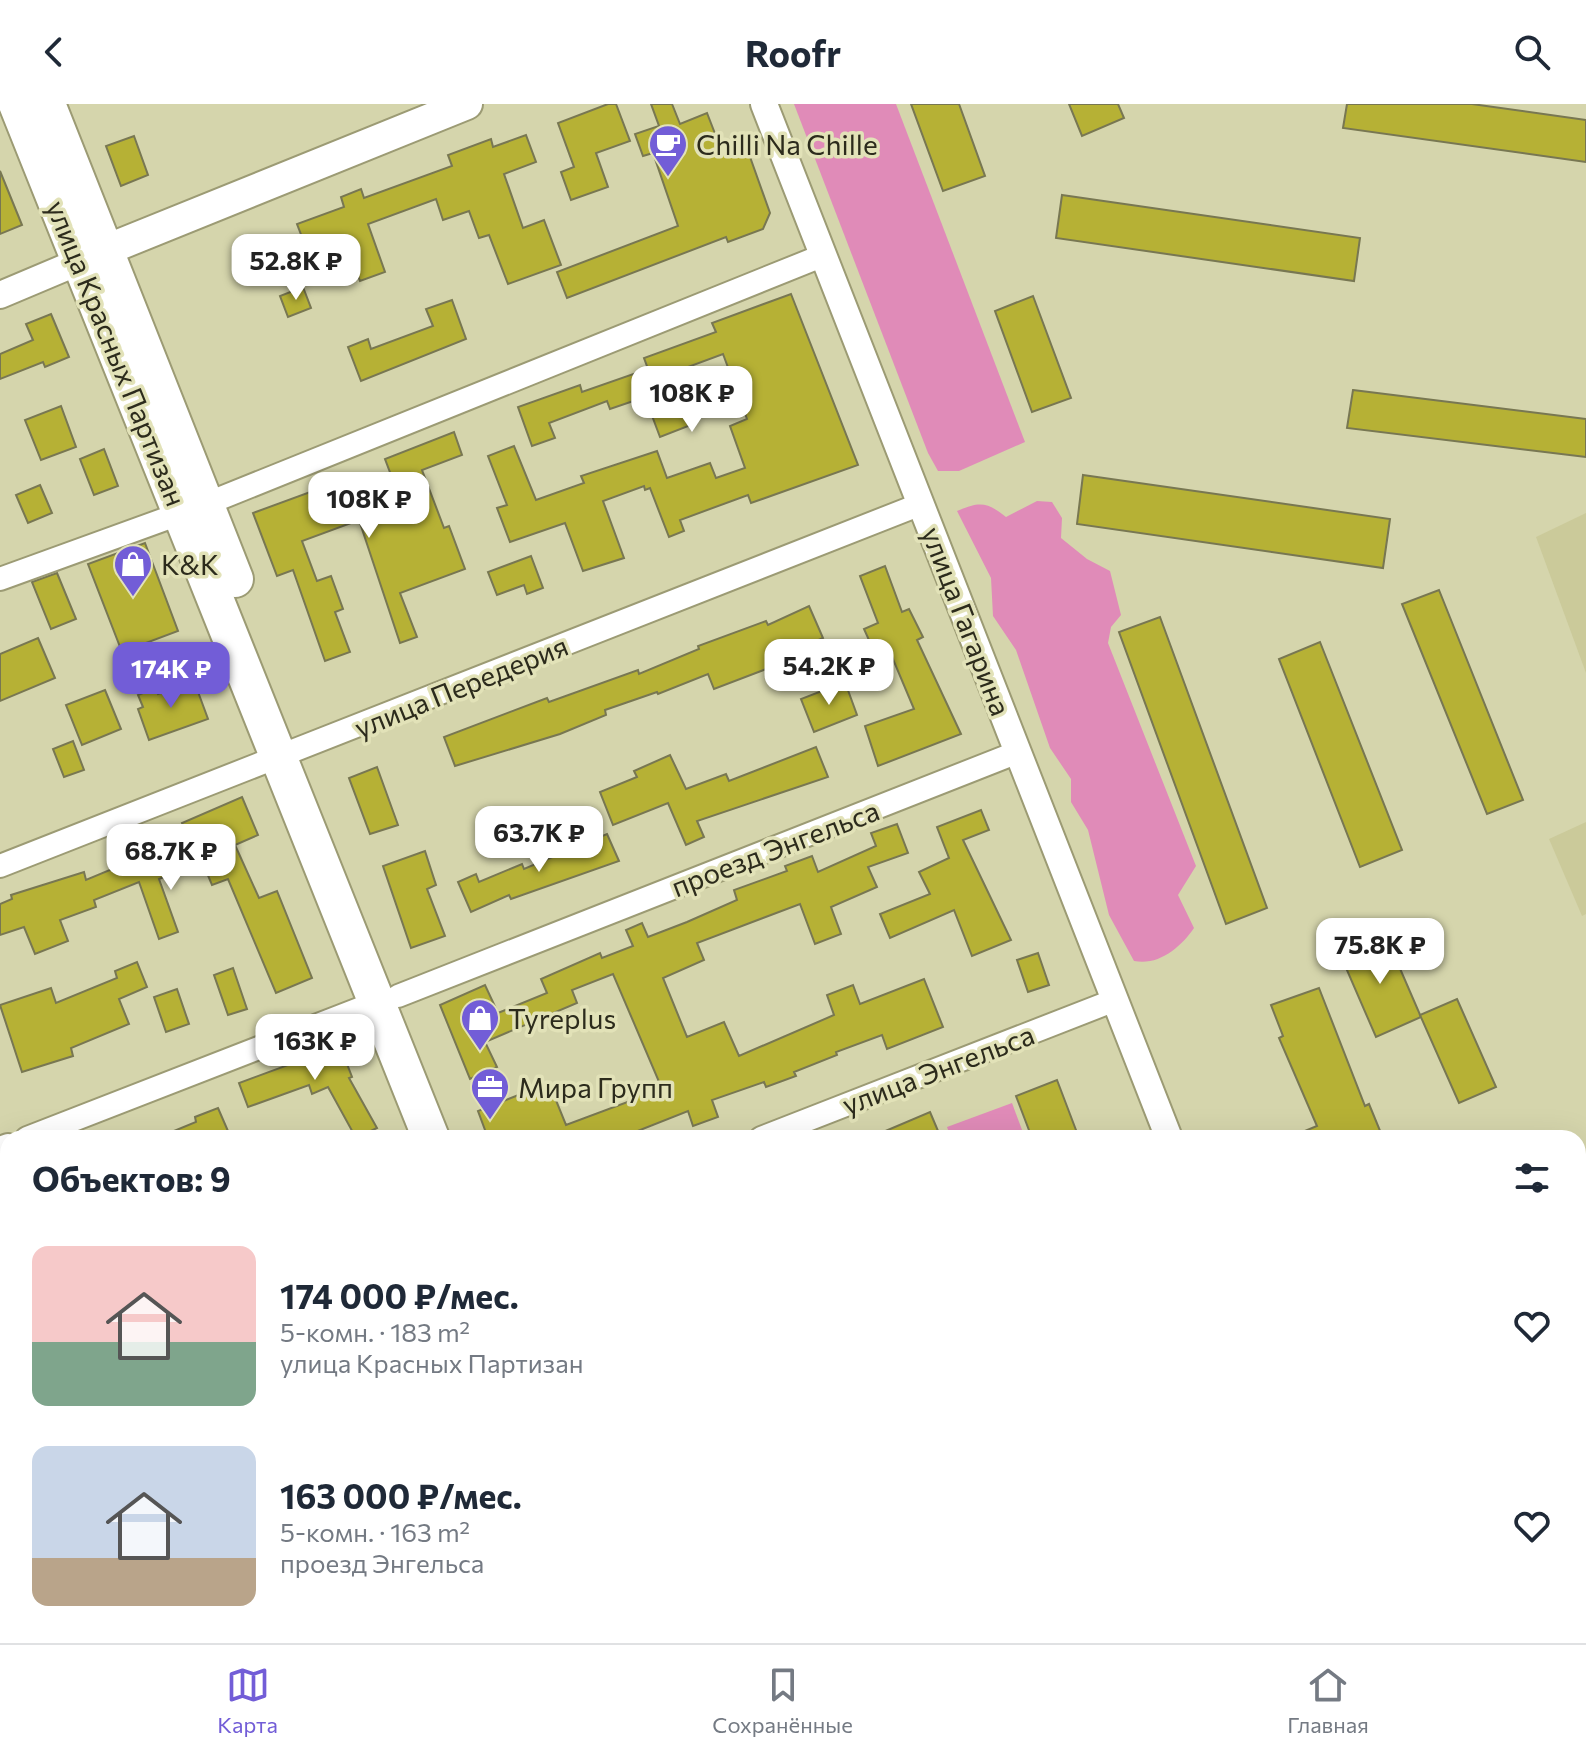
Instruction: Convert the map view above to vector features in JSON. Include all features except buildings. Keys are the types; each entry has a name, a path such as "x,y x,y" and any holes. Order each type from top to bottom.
{"highway":[{"name":"улица Красных Партизан","path":"17,104 93,256 387,999 428,1130"},
{"name":"улица Красных Партизан","path":"47,104 93,256"},
{"name":"улица Красных Партизан","path":"387,999 449,1130"}],"main road":[{"path":"93,256 467,104"}],"street":[{"name":"улица Гагарина","path":"764,104 1166,1130"},
{"path":"0,579 194,508 824,255"},
{"path":"0,295 93,256"},
{"name":"улица Передерия","path":"0,866 921,504"},
{"name":"проезд Энгельса","path":"48,1130 1018,752"},
{"name":"улица Энгельса","path":"782,1130 1115,1000"}],"shaded area":[{"path":"794,104 896,104 1025,442 959,471 938,471 928,453"},
{"path":"1037,501 1052,502 1062,518 1061,538 1087,559 1110,571 1121,615 1111,627 1108,643 1196,866 1178,895 1194,928 1176,948 1152,961 1134,961 1109,915 1088,830 1071,802 1071,779 1050,748 1016,650 993,616 991,578 957,511 983,505 994,508 1006,517"},
{"path":"1586,513 1586,673 1536,537"},
{"path":"1586,822 1586,914 1582,916 1549,839"},
{"path":"1012,1103 1022,1130 948,1130 947,1127"}],"place":[{"name":"Chilli Na Chille","path":"668,178"},
{"name":"K&K","path":"133,598"},
{"name":"Tyreplus","path":"480,1052"},
{"name":"Мира Групп","path":"490,1121"}]}
